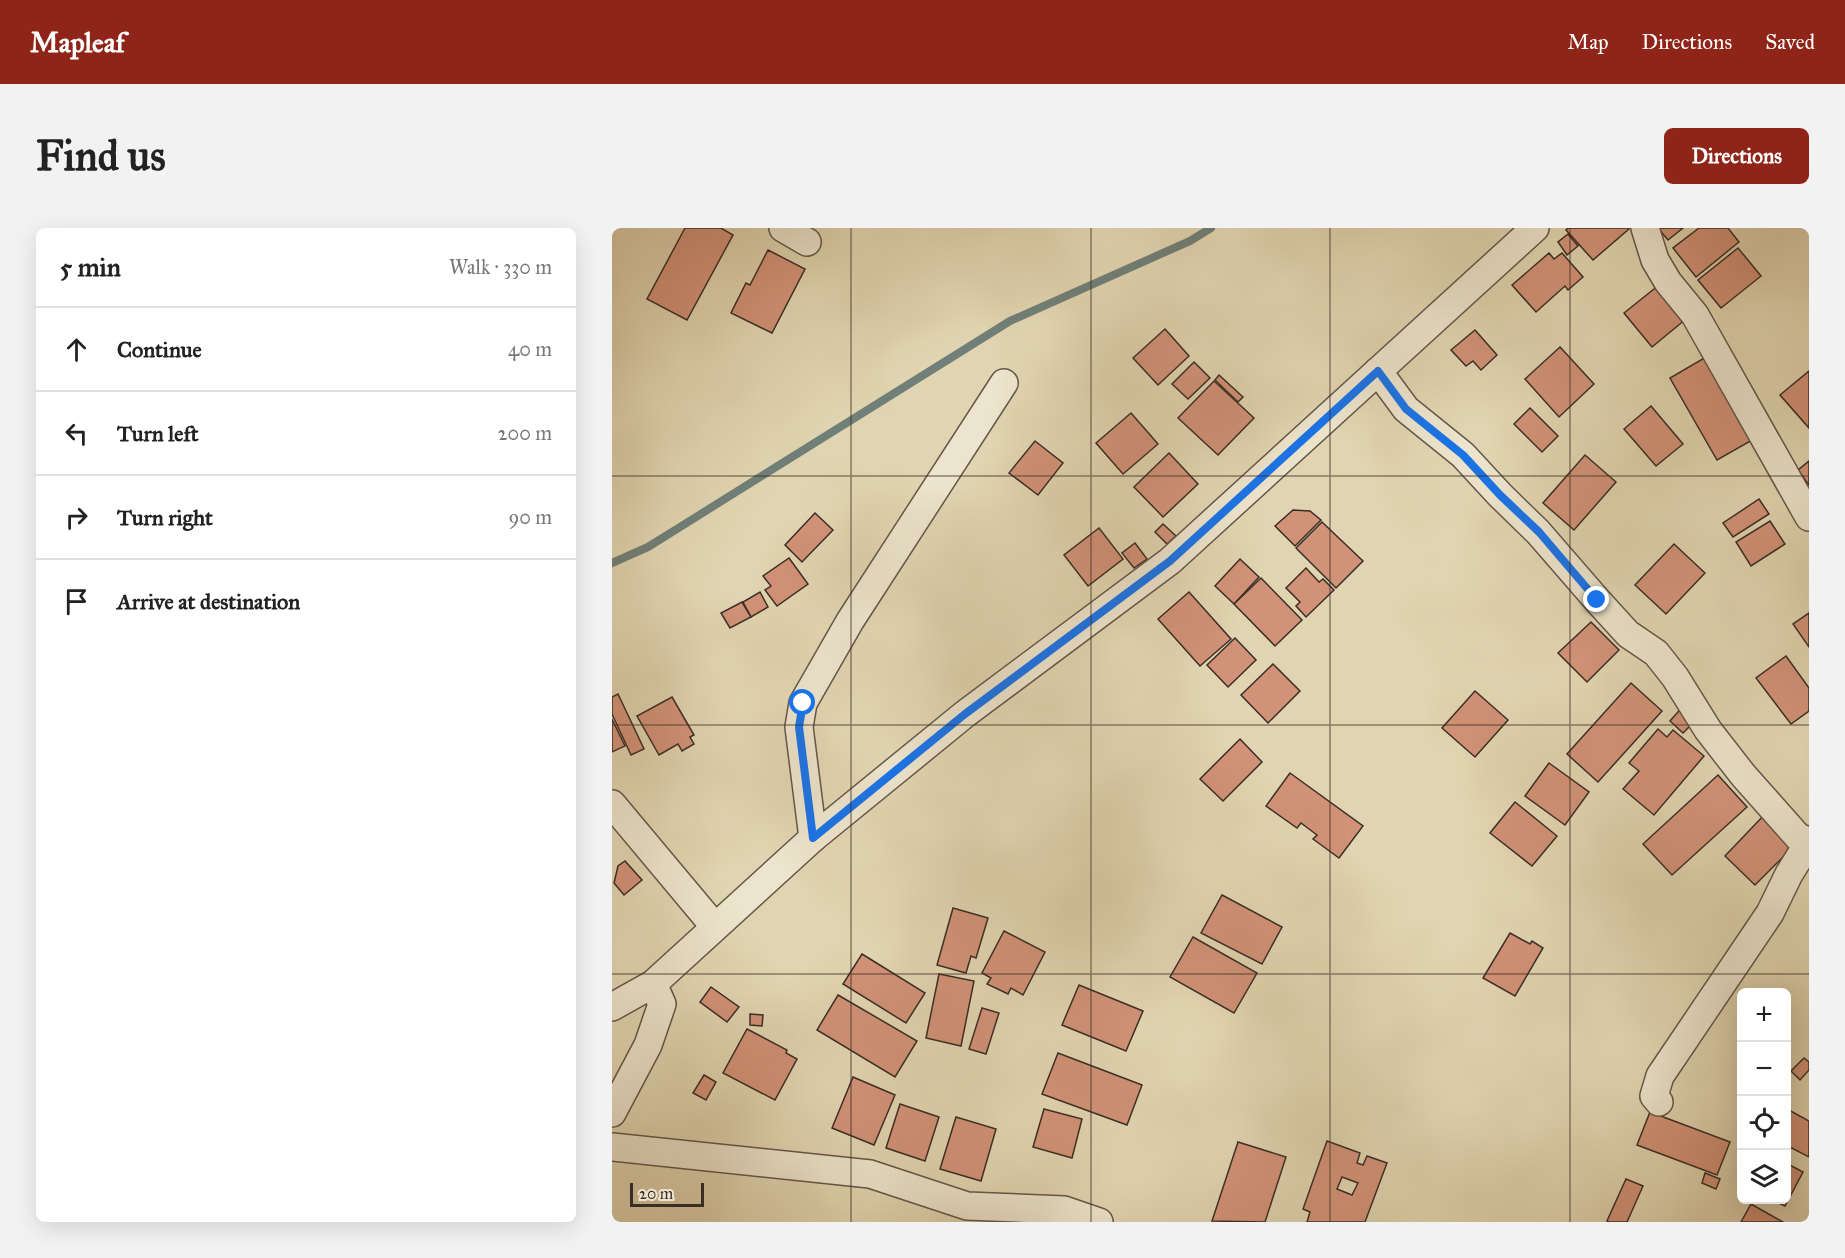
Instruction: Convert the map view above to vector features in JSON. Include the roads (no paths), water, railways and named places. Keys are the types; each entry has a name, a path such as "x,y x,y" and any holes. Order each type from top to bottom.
{"street":[{"path":"783,228 807,242"},
{"path":"612,1007 653,984 813,838 965,714 1170,561 1535,228"},
{"path":"1645,228 1655,260 1668,282 1695,315 1809,517"},
{"path":"1378,371 1406,409 1463,455 1539,532 1629,634 1656,653 1675,677 1708,730 1743,775 1798,837 1809,842 1789,874 1770,912 1660,1076 1654,1096 1659,1102"},
{"path":"813,838 799,727 803,703 850,621 1004,383"},
{"path":"612,804 715,927"},
{"path":"612,1113 648,1045 662,1004 653,984"},
{"path":"612,1147 870,1174 967,1206 1064,1210 1099,1222"}],"waterway":[{"path":"612,563 648,547 1010,321 1190,241 1211,228"}]}
